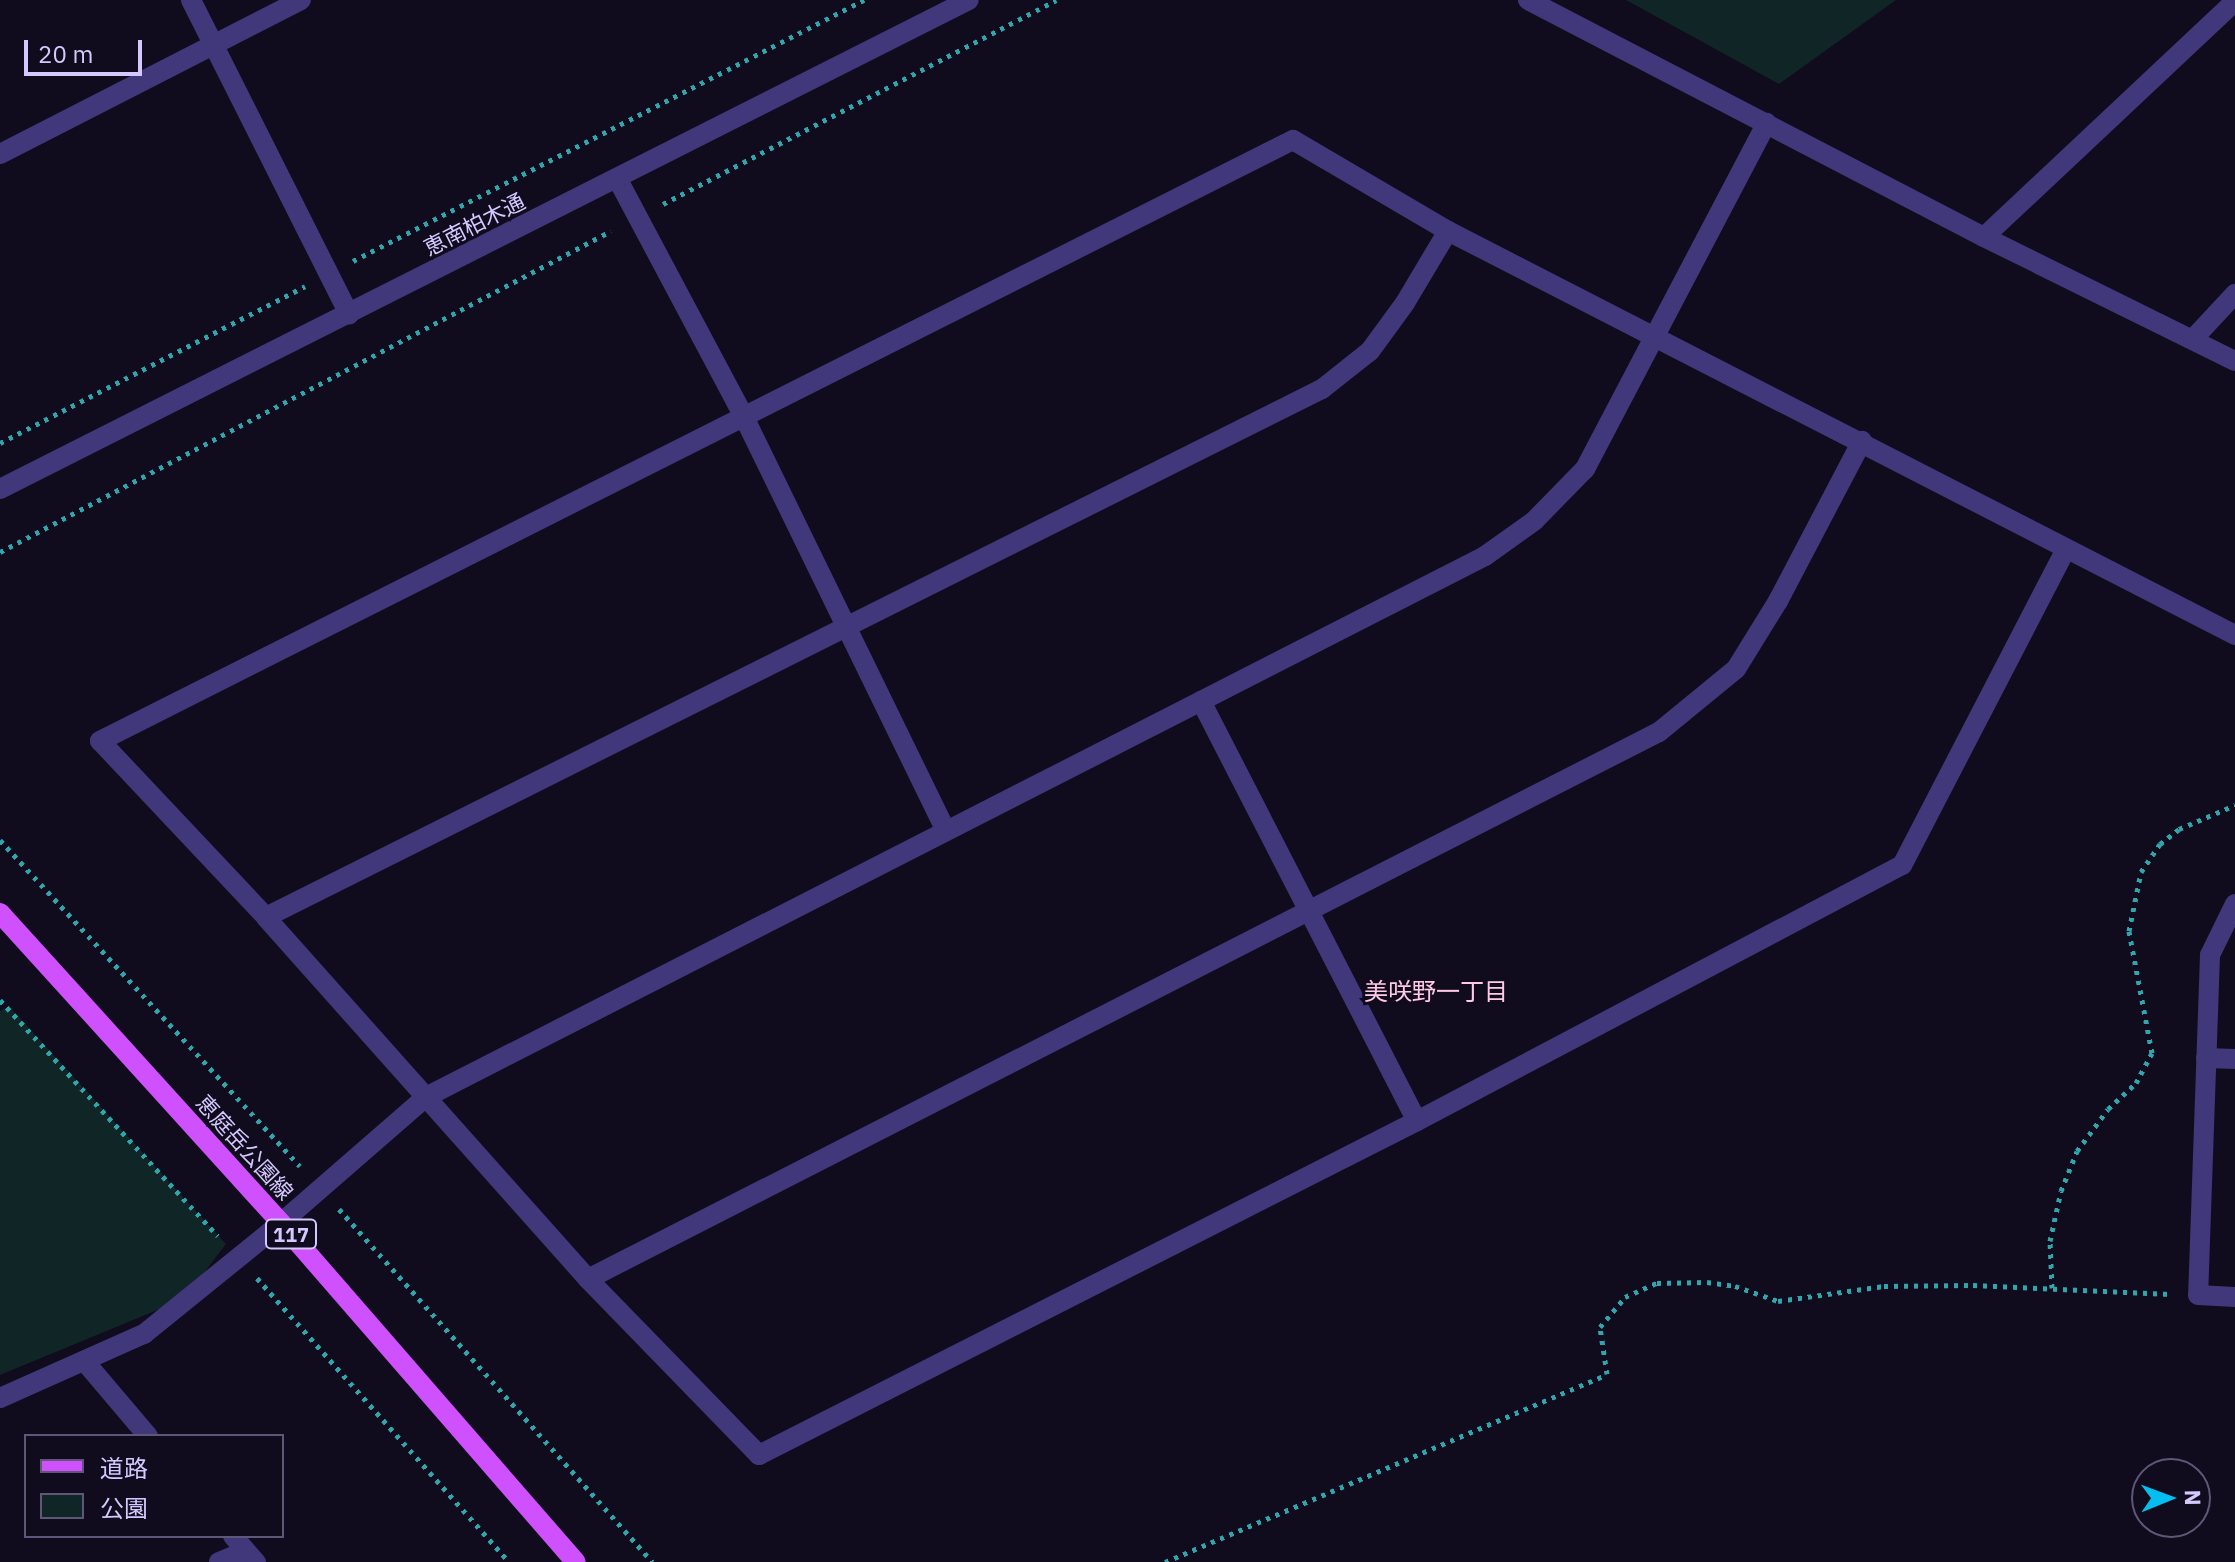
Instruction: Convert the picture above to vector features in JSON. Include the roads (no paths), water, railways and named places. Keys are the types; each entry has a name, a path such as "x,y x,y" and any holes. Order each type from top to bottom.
{"main road":[{"name":"恵庭岳公園線","path":"0,913 281,1223 576,1562"}],"street":[{"path":"191,0 349,314"},
{"path":"0,154 301,0"},
{"name":"恵南柏木通","path":"0,489 969,0"},
{"path":"1528,0 1984,237 2235,361"},
{"path":"1984,237 2235,1"},
{"path":"0,1398 86,1363 144,1334 281,1223 426,1097 1485,556 1534,521 1585,469 1767,123"},
{"path":"2066,549 1902,865 1417,1121 759,1455 588,1279 266,917 100,741 745,419 1293,140 1448,231 2235,635"},
{"path":"617,178 745,419 946,831"},
{"path":"266,917 1322,389 1370,351 1405,303 1448,231"},
{"path":"2193,339 2235,294"},
{"path":"588,1279 1659,732 1736,669 1778,601 1862,441"},
{"path":"1201,701 1417,1121"},
{"path":"2235,904 2210,955 2198,1295 2235,1297"},
{"path":"2206,1058 2235,1059"},
{"path":"86,1363 146,1434"},
{"path":"219,1562 245,1550"}],"district":[{"name":"美咲野一丁目","path":"1436,992"}]}
